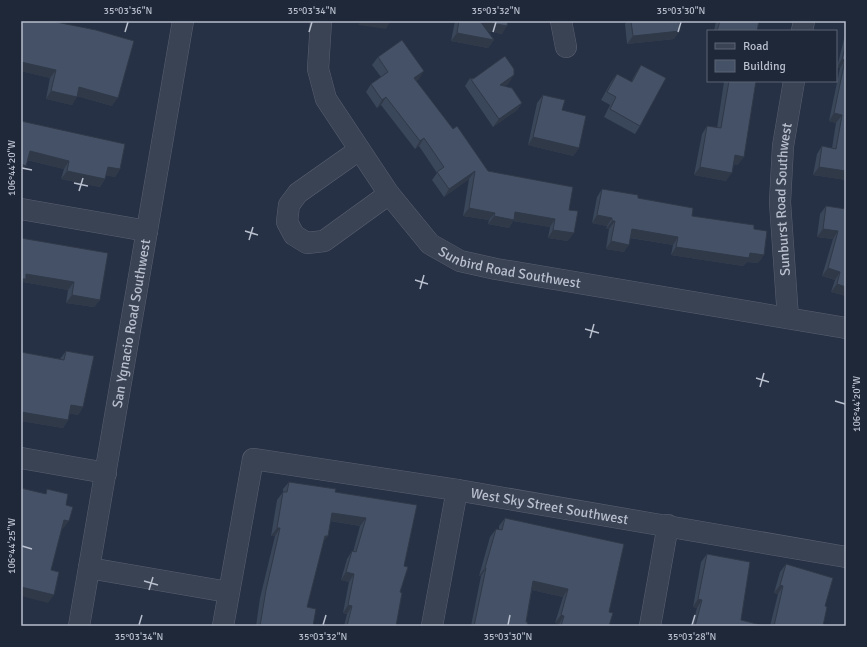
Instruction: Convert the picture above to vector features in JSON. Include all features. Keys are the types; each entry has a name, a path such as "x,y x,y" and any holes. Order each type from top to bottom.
{"street":[{"name":"San Ygnacio Road Southwest","path":"79,626 183,21"},
{"name":"Sunbird Road Southwest","path":"321,21 318,69 326,99 389,194 430,244 460,261 846,328"},
{"path":"561,21 566,47"},
{"name":"Sunburst Road Southwest","path":"788,318 780,202 783,146 794,82"},
{"path":"359,150 298,192 290,205 287,222 294,235 307,243 324,241 389,194"},
{"path":"21,209 146,231"},
{"path":"21,458 106,473"},
{"name":"West Sky Street Southwest","path":"228,592 253,459 457,490 668,525 846,557"},
{"path":"432,626 457,490"},
{"path":"650,626 668,525"},
{"path":"89,568 228,592 223,626"}],"building":[{"path":"23,21 51,21 96,30 134,41 118,98 79,87 77,97 51,91 56,70 21,62 21,28"},
{"path":"459,21 480,21 494,40 457,33"},
{"path":"481,21 508,21 507,26"},
{"path":"631,21 679,21 680,31 633,36"},
{"path":"720,21 759,21 757,30 717,30"},
{"path":"402,40 424,71 414,78 453,129 457,126 488,171 573,187 569,210 578,211 574,233 553,230 555,219 515,212 514,220 494,216 495,213 469,208 475,171 449,189 437,172 444,167 424,138 420,141 386,97 382,100 371,84 388,72 378,57"},
{"path":"846,45 846,171 819,167 822,146 836,149 842,115 834,113 845,60 842,59"},
{"path":"505,56 514,69 514,75 500,85 512,88 522,103 499,119 470,78 473,79"},
{"path":"641,65 666,78 640,126 610,109 616,97 607,92 617,74 632,82"},
{"path":"729,82 756,82 744,157 735,155 732,173 700,167 707,126 721,128"},
{"path":"543,95 565,100 562,110 586,116 579,148 533,137"},
{"path":"21,121 125,144 120,169 108,167 105,179 67,171 69,161 30,151 26,166 21,164"},
{"path":"602,189 638,195 638,198 693,208 692,216 754,225 754,229 767,231 764,255 750,253 749,258 676,247 678,237 632,229 629,245 611,241 615,221 612,221 612,218 597,215"},
{"path":"826,206 846,209 846,287 837,284 840,272 828,268 838,231 823,229"},
{"path":"21,238 108,253 100,300 72,295 74,282 26,274 26,279 21,279"},
{"path":"66,351 94,356 83,407 71,405 68,420 21,412 21,352 64,360"},
{"path":"289,482 336,489 335,492 417,505 404,566 408,567 400,592 402,593 396,626 347,626 352,606 348,605 354,574 346,572 352,551 356,552 366,518 332,513 328,536 325,536 307,607 316,609 313,626 260,626 266,590 280,528 277,528 283,492 287,492"},
{"path":"21,488 46,494 47,489 68,494 66,505 73,507 69,521 64,520 51,570 59,572 54,595 21,587"},
{"path":"505,518 624,544 609,612 613,613 609,626 561,626 564,616 561,615 568,589 533,581 526,622 528,622 527,626 474,626 485,568 496,529 502,530"},
{"path":"707,554 750,562 741,620 765,626 695,626 702,600 698,599"},
{"path":"786,564 833,578 825,606 827,607 823,626 774,626 783,586 780,585"}]}
